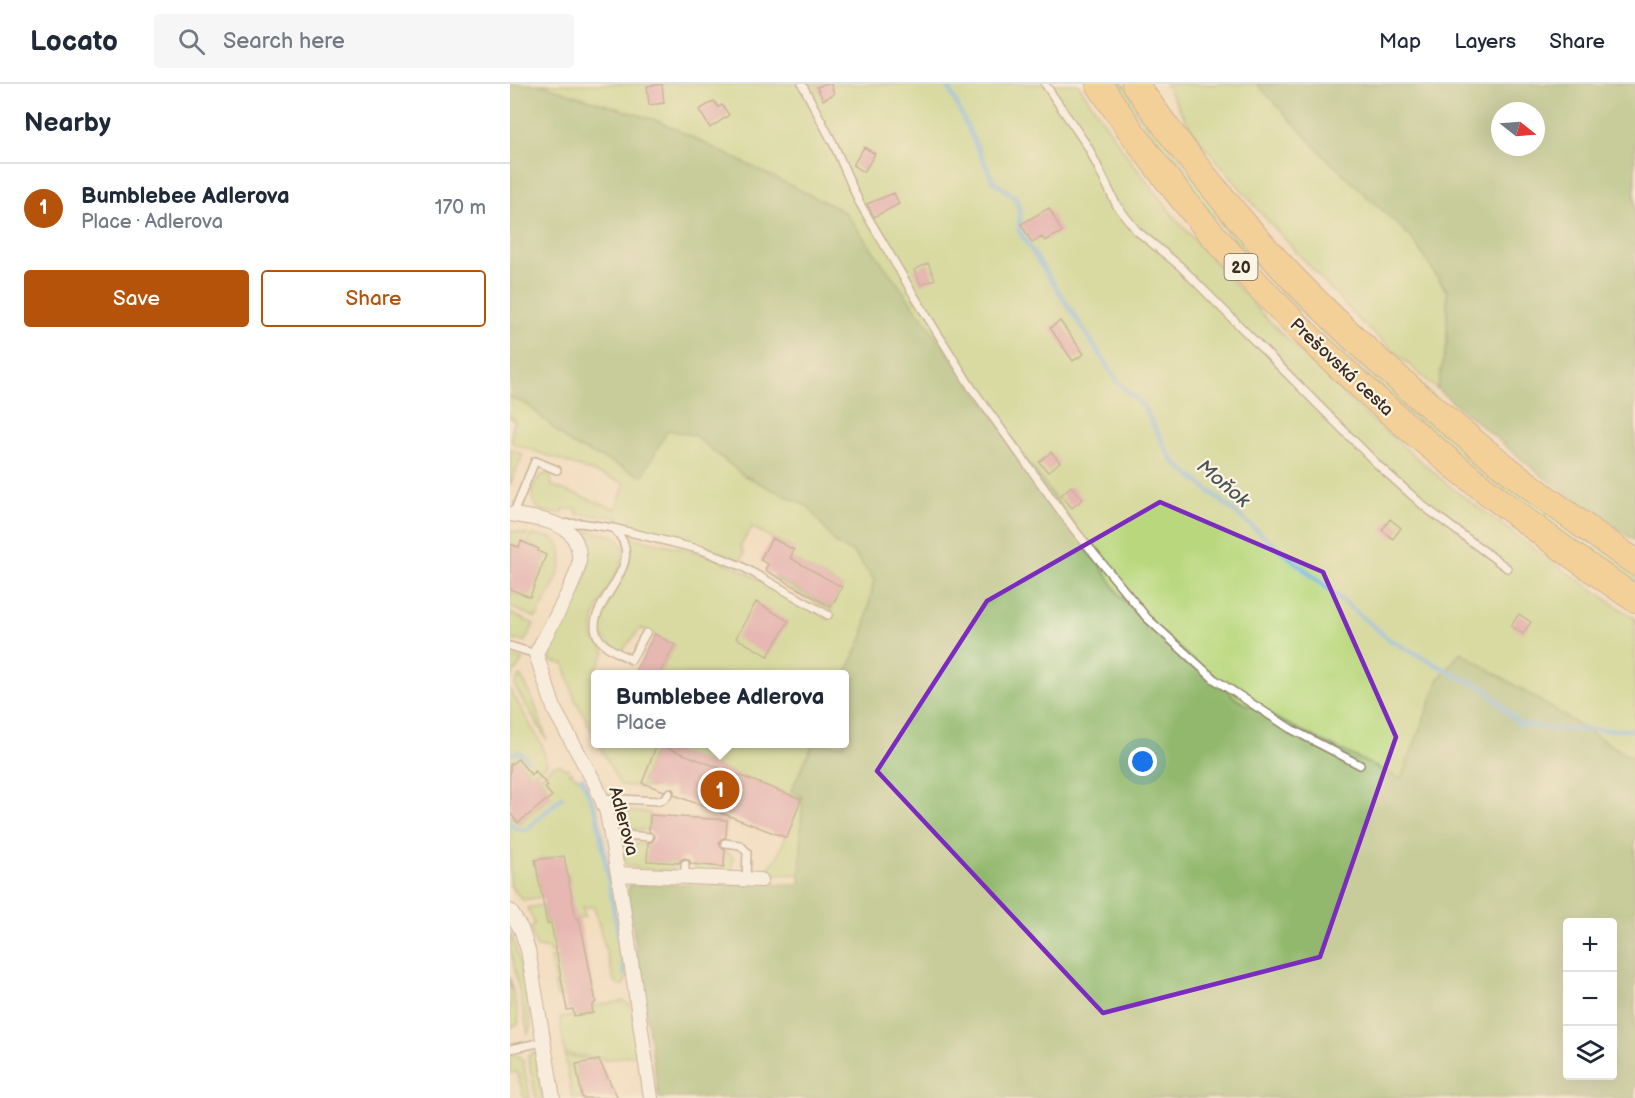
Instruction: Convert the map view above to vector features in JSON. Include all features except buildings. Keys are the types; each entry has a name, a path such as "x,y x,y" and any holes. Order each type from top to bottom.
{"highway":[{"name":"Prešovská cesta","path":"1100,84 1166,177 1232,257 1316,345 1408,429 1487,494 1567,553 1635,599"},
{"name":"Prešovská cesta","path":"1135,84 1197,168 1275,260 1336,322 1425,403 1503,467 1635,562"},
{"path":"1158,84 1197,168"}],"street":[{"path":"511,514 557,524 569,532 575,540 579,561 573,580 536,654"},
{"name":"Adlerova","path":"536,654 555,711 590,772 618,834 618,874 651,1098"},
{"path":"618,874 685,871 761,880"},
{"path":"510,911 521,929 528,950 553,1098"}],"lane":[{"path":"802,84 834,145 859,201 915,297 971,387 1072,528 1147,618 1214,679 1292,729 1360,765"},
{"path":"1045,84 1088,147 1117,206 1137,231 1180,266 1379,466 1426,508 1507,568"},
{"path":"511,514 535,461 557,470"},
{"path":"557,524 581,523 613,528 702,550 741,566 828,615"},
{"path":"613,528 622,537 626,548 626,558 598,614 596,632 607,646 631,660 646,633"},
{"path":"510,646 536,654"},
{"path":"601,798 659,801 669,793"},
{"path":"618,834 649,837"},
{"path":"725,843 740,845 747,852 746,880"},
{"path":"510,1049 543,1042"}],"highlighted area":[{"path":"1160,502 1323,572 1396,737 1320,957 1103,1013 877,771 987,601"}],"green space":[{"path":"510,84 539,84 661,122 845,212 1070,519 1121,597 1238,700 1401,779 1439,679 1461,652 1635,760 1635,1098 659,1098 628,896 629,885 800,884 802,796 791,791 811,748 849,748 848,670 863,636 874,580 854,553 836,544 809,507 743,475 694,435 668,430 642,476 571,444 528,405 510,397"},
{"path":"539,84 1078,84 1128,157 1179,223 1262,314 1356,406 1452,488 1635,619 1635,760 1461,652 1439,679 1401,780 1238,700 1121,597 1070,519 661,122"},
{"path":"1115,84 1123,84 1210,199 1635,574 1635,585 1480,474 1408,413 1294,306 1204,206"},
{"path":"1165,84 1257,84 1261,86 1324,156 1411,237 1447,292 1447,343 1437,389 1360,321 1261,213 1193,132"},
{"path":"1257,84 1635,84 1635,541 1543,477 1437,389 1447,343 1447,291 1411,237 1324,156"},
{"path":"510,397 528,405 571,444 642,476 668,429 694,435 743,475 809,507 836,544 854,553 874,580 863,636 848,670 661,670 675,645 641,628 622,651 609,644 603,637 602,619 628,563 630,552 626,536 717,559 760,580 828,619 832,611 778,581 774,576 831,607 842,587 790,558 794,550 752,527 740,546 744,553 741,561 702,546 624,528 616,523 619,517 577,514 577,509 563,509 563,513 540,510 532,494 534,484 544,474 551,476 552,486 616,509 625,483 512,443 515,420 510,418"},
{"path":"510,449 523,454 510,485"},
{"path":"578,529 615,536 623,547 623,557 619,568 601,602 593,626 594,639 605,653 596,670 591,670 591,729 574,697 564,664 550,661 553,638 582,586 588,560 586,545"},
{"path":"510,531 527,534 519,547 510,544"},
{"path":"532,535 551,538 559,545 562,554 557,577 536,618 510,607 511,590 519,596 521,593 530,596 546,555 538,551 538,548 526,544"},
{"path":"510,613 534,624 525,641 510,640"},
{"path":"510,656 523,660 510,679"},
{"path":"520,676 532,698 547,740 515,687"},
{"path":"510,689 542,745 547,764 531,775 518,759 510,764"},
{"path":"601,748 655,748 642,782 655,788 620,785"},
{"path":"667,748 811,748 791,791 802,796 801,874 762,875 777,858 801,799"},
{"path":"554,765 561,765 564,769 568,768 569,773 572,772 580,779 583,778 598,813 627,978 623,985 619,985 614,980 594,907 583,907 585,917 574,919 568,874 566,874 563,856 535,860 542,897 523,900 510,886 510,817 512,816 519,823 551,796 540,777"},
{"path":"626,811 650,813 649,830 625,829"},
{"path":"624,843 648,845 647,861 678,863 672,871 629,866 624,859"},
{"path":"725,851 733,857 732,869 729,873 696,872 693,864 723,867"},
{"path":"543,905 546,923 551,923 556,951 550,953 549,949 536,946 530,928 534,922 527,908"},
{"path":"510,932 518,955 525,990 531,1026 528,1033 510,947"},
{"path":"557,957 565,996 557,997 550,958"},
{"path":"510,976 519,1023 510,1028"},
{"path":"623,1001 631,1005 639,1051 637,1054 603,1060 603,1058 565,1054 560,1018 593,1013 592,1006"},
{"path":"535,1053 543,1098 536,1098 528,1057"},
{"path":"510,1056 519,1056 523,1061 530,1098 524,1098 517,1072 510,1073"},
{"path":"565,1056 599,1060 576,1065 582,1098 572,1098"}],"waterway":[{"name":"Moňok","path":"947,84 993,181 1016,198 1020,213 1019,231 1118,382 1143,406 1173,461 1390,640 1461,678 1485,688 1519,724 1554,729 1635,730"},
{"path":"510,754 519,752 527,759"},
{"path":"582,778 597,813 625,974"},
{"path":"510,823 517,829 526,830 562,797"}],"place":[{"name":"Bumblebee Adlerova","path":"720,790"}]}
